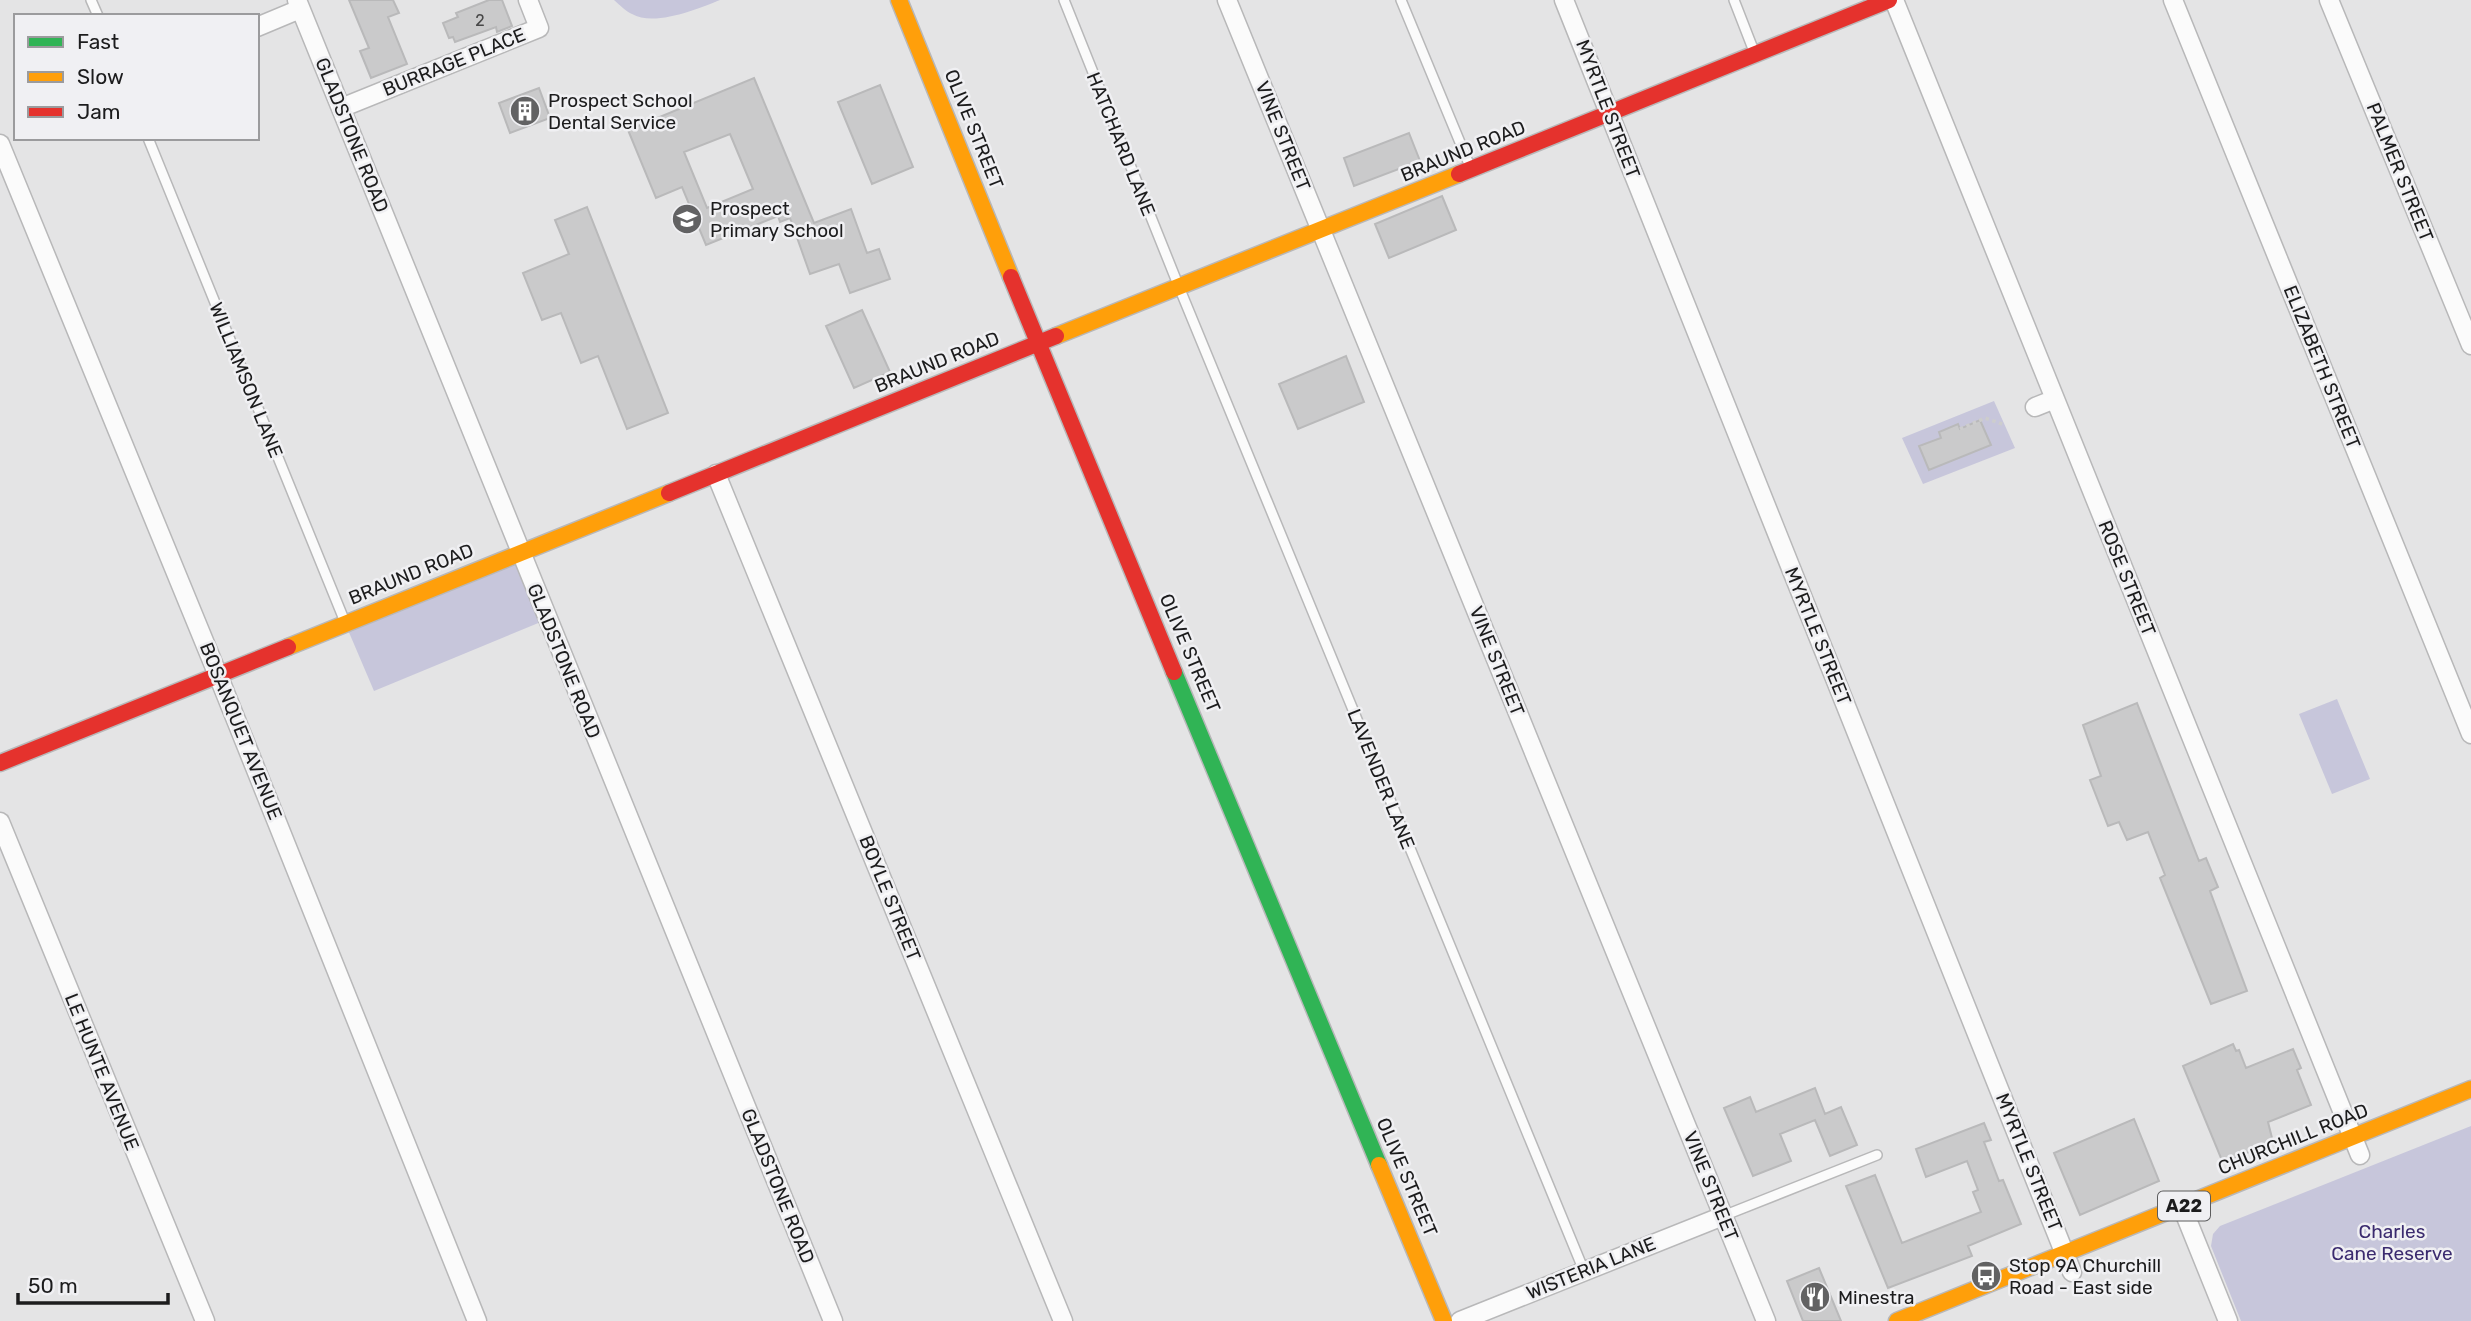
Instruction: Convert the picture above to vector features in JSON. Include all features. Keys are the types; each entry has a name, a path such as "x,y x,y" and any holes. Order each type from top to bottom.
{"street":[{"name":"BURRAGE PLACE","path":"341,108 539,28 528,0"},
{"name":"OLIVE STREET","path":"899,0 1038,344 1444,1321"},
{"name":"VINE STREET","path":"1227,0 1766,1321"},
{"name":"MYRTLE STREET","path":"1564,0 2065,1254 2078,1270"},
{"name":"BRAUND ROAD","path":"0,763 1891,0"},
{"name":"ROSE STREET","path":"1891,0 2360,1155"},
{"name":"ELIZABETH STREET","path":"2173,0 2471,734"},
{"name":"PALMER STREET","path":"2329,0 2471,345"},
{"name":"GLADSTONE ROAD","path":"298,5 833,1321"},
{"path":"259,26 298,5"},
{"name":"BOSANQUET AVENUE","path":"0,144 218,675 477,1321"},
{"path":"2035,407 2054,399"},
{"name":"BOYLE STREET","path":"716,474 1063,1321"},
{"name":"LE HUNTE AVENUE","path":"0,822 205,1321"},
{"name":"CHURCHILL ROAD","path":"1897,1321 2471,1089"},
{"path":"2182,1207 2228,1321"},
{"name":"WISTERIA LANE","path":"1460,1321 1723,1216"},
{"path":"2052,1280 2078,1270"}],"lane":[{"name":"HATCHARD LANE","path":"1064,0 1179,288"},
{"path":"1401,0 1472,170"},
{"path":"1734,0 1756,55"},
{"name":"WILLIAMSON LANE","path":"149,140 345,622"},
{"name":"LAVENDER LANE","path":"1179,288 1584,1271"},
{"path":"1723,1216 1877,1155"}],"path":[{"path":"1960,429 1985,418 2005,425"}],"green space":[{"path":"614,0 720,0 676,15 652,19 632,14"},
{"path":"1994,401 2015,448 1923,484 1902,438"},
{"path":"521,553 548,619 374,691 345,623"},
{"path":"2337,699 2370,779 2332,794 2299,714"},
{"name":"Charles Cane Reserve","path":"2471,1126 2471,1321 2241,1321 2211,1246 2213,1234 2220,1226"}],"building":[{"path":"349,0 393,0 399,13 388,17 407,64 371,78 360,51 369,48"},
{"path":"489,0 502,0 512,26 497,32 496,27 455,42 453,37 449,38 443,23 458,17 456,13"},
{"path":"754,78 814,223 851,209 867,253 879,249 890,279 850,293 839,264 810,274 790,218 780,222 778,216 706,245 682,187 656,198 628,130","holes":["730,134 753,189 707,208 684,152"]},
{"path":"880,85 913,167 872,184 838,102"},
{"name":"Prospect School Dental Service","path":"539,88 550,118 510,133 499,103"},
{"path":"1409,133 1420,161 1354,186 1344,158"},
{"path":"1442,196 1456,230 1389,258 1375,224"},
{"path":"587,207 668,413 627,429 598,356 581,363 561,313 542,320 523,273 569,254 555,220"},
{"path":"862,310 890,372 854,388 826,326"},
{"path":"1346,356 1364,402 1298,429 1279,384"},
{"path":"1980,420 1991,445 1929,470 1919,446 1941,438 1939,432 1958,424 1960,429"},
{"path":"2137,703 2199,861 2206,858 2218,887 2210,891 2247,991 2211,1004 2160,878 2165,875 2148,832 2127,840 2119,822 2108,826 2090,780 2101,776 2083,725"},
{"path":"2233,1044 2236,1051 2239,1050 2246,1068 2293,1049 2301,1068 2297,1070 2311,1105 2268,1122 2273,1142 2223,1163 2183,1066"},
{"path":"1815,1088 1825,1114 1841,1107 1857,1145 1830,1156 1815,1120 1780,1134 1791,1161 1753,1176 1724,1108 1750,1097 1756,1112"},
{"path":"2134,1119 2159,1181 2080,1215 2054,1153"},
{"path":"1984,1123 1991,1140 1984,1142 1999,1181 2003,1180 2021,1224 1968,1246 1972,1256 1888,1288 1846,1186 1875,1175 1902,1243 1981,1212 1973,1192 1978,1190 1967,1161 1926,1177 1916,1149"},
{"path":"1819,1268 1841,1321 1803,1321 1787,1281"}],"traffic: fast":[{"path":"1174,672 1379,1165"}],"traffic: slow":[{"path":"899,0 1011,277"},
{"path":"1056,336 1459,174"},
{"path":"288,647 669,493"},
{"path":"1897,1321 2471,1089"},
{"path":"1379,1165 1444,1321"}],"traffic: jam":[{"path":"1459,174 1889,0"},
{"path":"1011,277 1174,672"},
{"path":"669,493 1056,336"},
{"path":"0,763 288,647"}],"place":[{"name":"Prospect School Dental Service","path":"525,111"},
{"name":"Prospect Primary School","path":"687,219"},
{"name":"Stop 9A Churchill Road - East side","path":"1986,1276"},
{"name":"Minestra","path":"1815,1297"}]}
